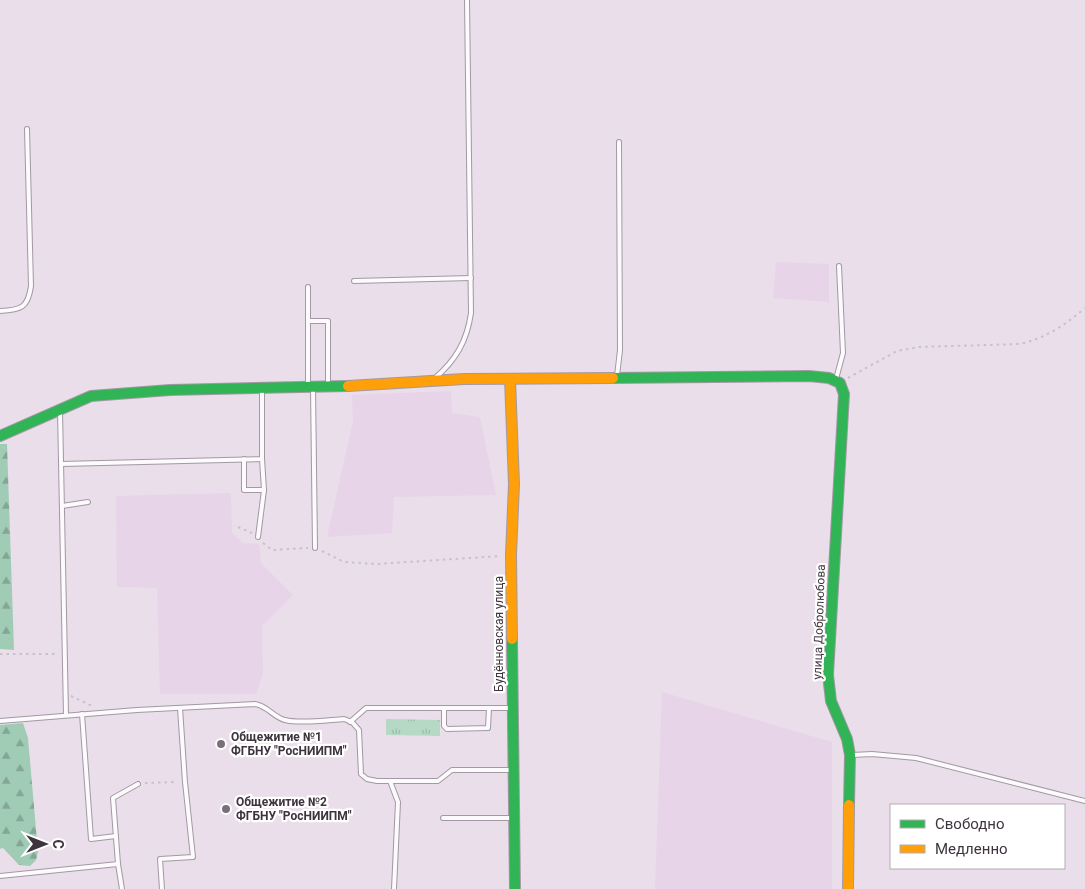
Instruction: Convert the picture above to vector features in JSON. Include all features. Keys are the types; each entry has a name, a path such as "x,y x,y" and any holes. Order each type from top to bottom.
{"street":[{"path":"0,436 92,396 170,390 328,387 510,379 810,376 838,382"},
{"name":"Будённовская улица","path":"510,379 514,484 511,555 515,889"},
{"name":"улица Добролюбова","path":"838,382 844,394 828,675 831,701 847,739 850,756 848,889"}],"lane":[{"path":"432,381 454,360 468,331 471,278 467,0"},
{"path":"0,311 23,307 29,300 31,286 27,129"},
{"path":"616,378 620,350 619,142"},
{"path":"838,382 843,353 839,266"},
{"path":"354,281 471,278"},
{"path":"308,287 315,548"},
{"path":"308,321 328,321 328,387"},
{"path":"258,537 264,490 262,389"},
{"path":"60,410 66,715"},
{"path":"244,459 244,490 264,490"},
{"path":"61,464 262,459"},
{"path":"62,506 88,502"},
{"path":"0,721 66,715 255,704 265,706 277,717 286,721 344,719 350,722 359,730 361,774 367,779 438,781 452,770 513,770"},
{"path":"162,889 160,859 193,857 180,708"},
{"path":"350,722 364,708 512,708"},
{"path":"444,708 445,728 486,729 489,725 489,708"},
{"path":"82,714 91,839 116,836"},
{"path":"850,756 872,754 916,758 1085,801"},
{"path":"390,781 398,802 394,889"},
{"path":"122,889 118,864 113,798 138,784"},
{"path":"443,818 514,818"},
{"path":"0,876 118,864"}],"path":[{"path":"838,382 880,358 897,351 919,347 1020,344 1035,341 1052,333 1085,308"},
{"path":"238,527 258,537 272,550 315,548 344,562 377,564 511,555"},
{"path":"0,654 65,654"},
{"path":"65,694 85,702 99,713"},
{"path":"138,784 185,782"}],"shaded area":[{"path":"776,262 829,264 829,302 773,298"},
{"path":"451,391 452,413 480,417 496,495 394,497 392,533 327,537 353,421 352,395"},
{"path":"231,493 232,533 243,543 259,544 261,563 293,595 262,626 263,673 256,694 160,694 157,588 117,587 116,496"},
{"path":"662,692 832,742 832,889 655,889"}],"green space":[{"path":"0,444 7,444 14,650 0,649"},
{"path":"386,719 440,720 440,736 386,735"},
{"path":"23,723 28,738 38,852 36,860 30,866 19,865 3,848 0,849 0,725"}],"traffic: fast":[{"path":"613,378 809,376 829,378 840,383 844,394 828,675 831,701 847,739 850,755 849,805"},
{"path":"0,436 91,396 170,390 348,386"},
{"path":"512,639 515,889"}],"traffic: slow":[{"path":"348,386 464,379 613,378"},
{"path":"510,379 514,484 511,555 512,639"},
{"path":"848,889 849,805"}],"place":[{"name":"Общежитие №1 ФГБНУ \"РосНИИПМ\"","path":"221,744"},
{"name":"Общежитие №2 ФГБНУ \"РосНИИПМ\"","path":"226,809"}]}
